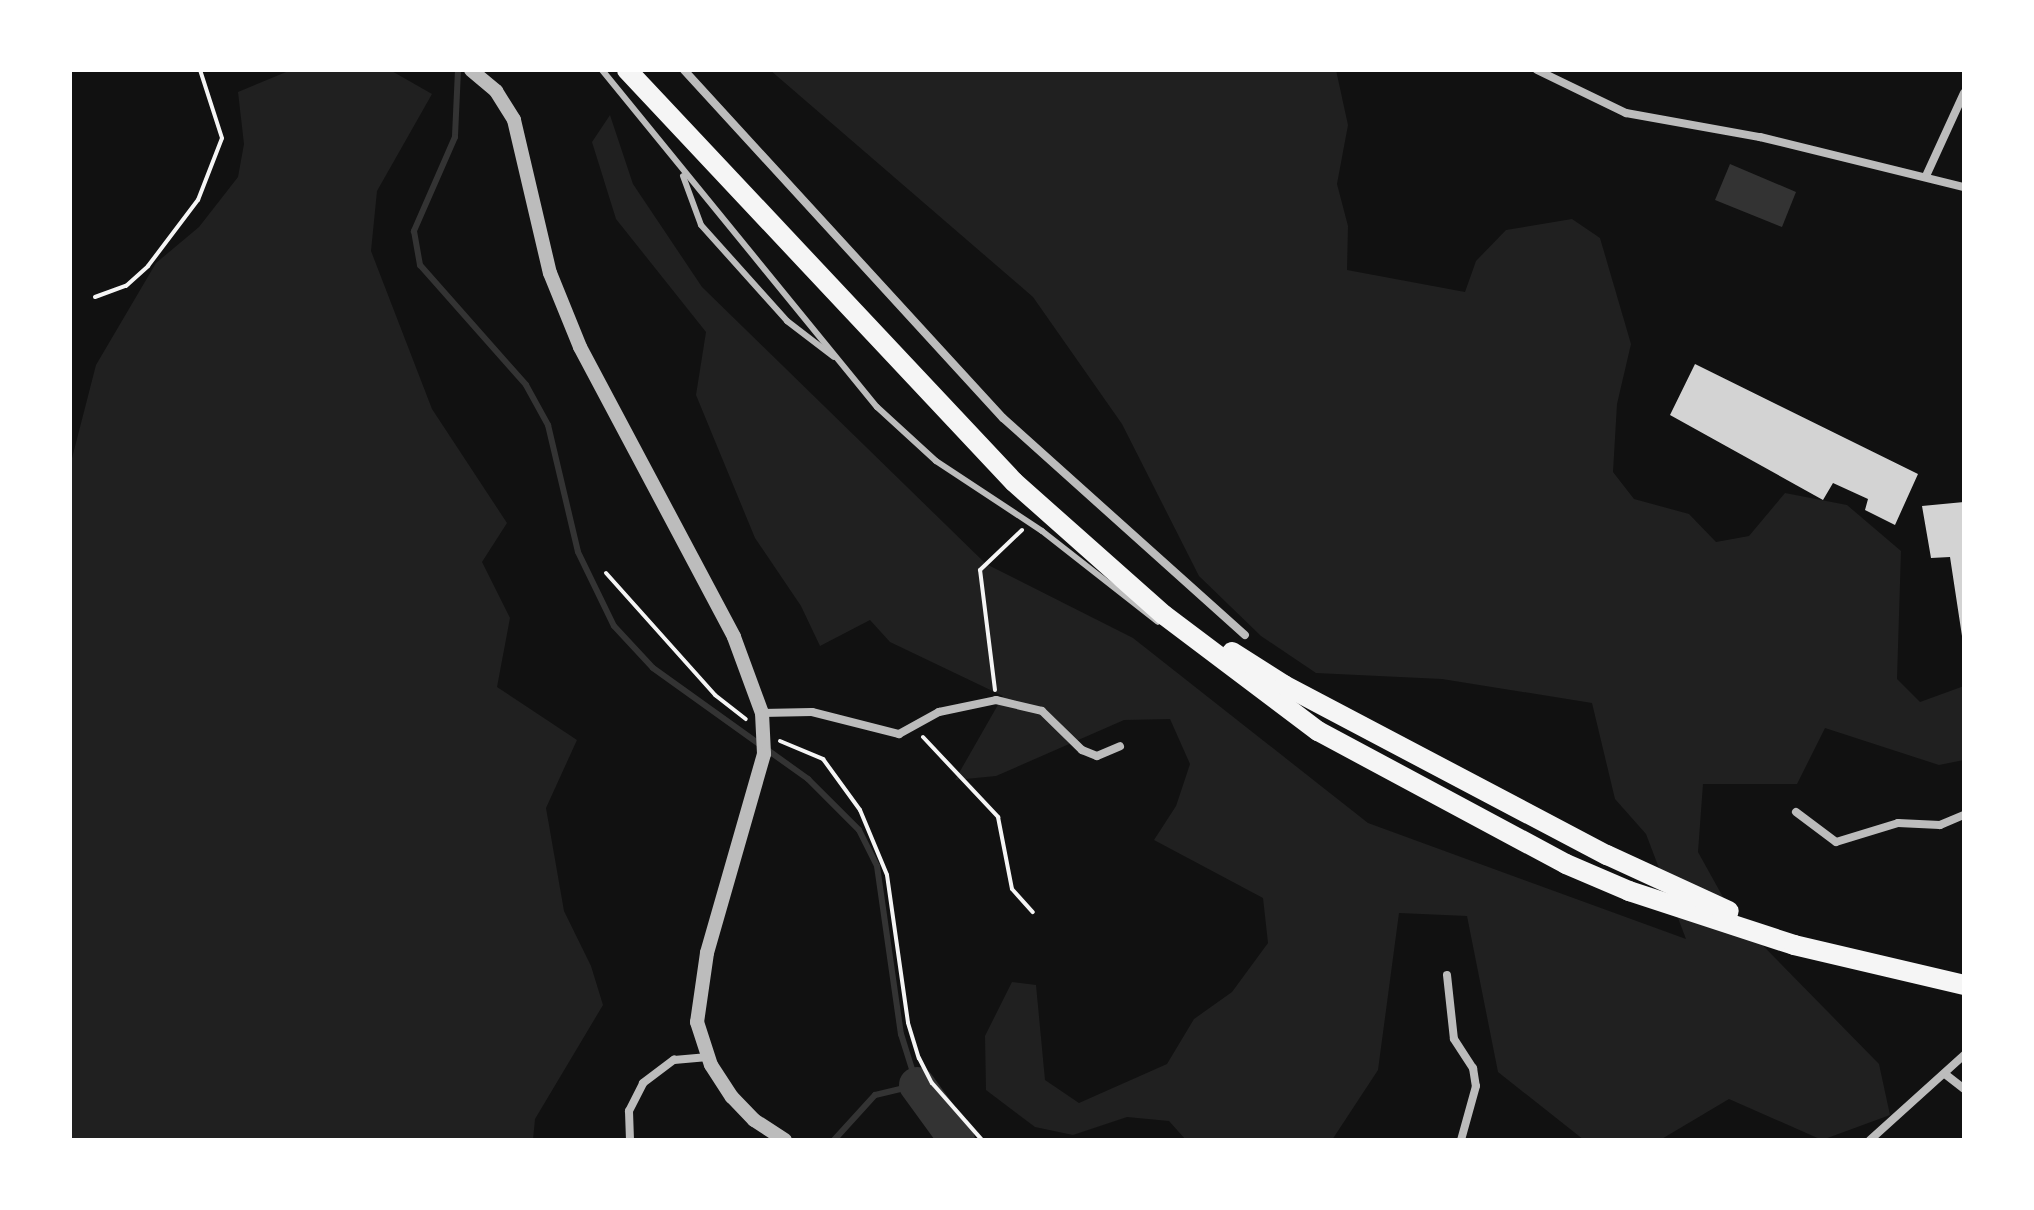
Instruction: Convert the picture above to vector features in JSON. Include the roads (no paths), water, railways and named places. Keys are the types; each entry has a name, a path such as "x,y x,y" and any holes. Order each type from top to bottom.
{"highway":[{"path":"627,70 1014,482 1107,568 1220,658 1343,746 1566,864 1629,891 1794,945 1896,965 1964,974"},
{"path":"642,70 1022,475 1115,560 1237,656 1658,880 1798,936 1964,985"}],"street":[{"path":"471,70 496,91 514,120 550,273 580,347 734,637 762,713 764,754 753,804 698,989 697,1022 708,1057 732,1097 754,1120 785,1140"},
{"path":"684,70 1003,418 1245,635"},
{"path":"1537,70 1626,113 1760,137 1964,187"},
{"path":"1926,176 1964,93"},
{"path":"762,713 812,712 899,734 939,712 996,700 1042,711 1082,750 1097,756 1120,746"},
{"path":"1796,812 1836,842 1898,823 1940,825 1964,815"},
{"path":"1447,975 1454,1039 1473,1068 1476,1086 1461,1140"},
{"path":"1870,1140 1964,1055"},
{"path":"630,1140 629,1111 643,1083 674,1060 708,1057"},
{"path":"1945,1074 1964,1089"}],"lane":[{"path":"602,70 877,407 936,461 1042,531 1175,635 1220,658"},
{"path":"679,167 701,225 787,321 843,365"}],"waterway":[{"path":"458,70 455,137 414,231 420,265 526,385 548,425 578,552 614,626 653,668 808,779 859,830 877,866 901,1034 917,1085 875,1095 834,1140"},
{"path":"917,1085 957,1140"}]}
